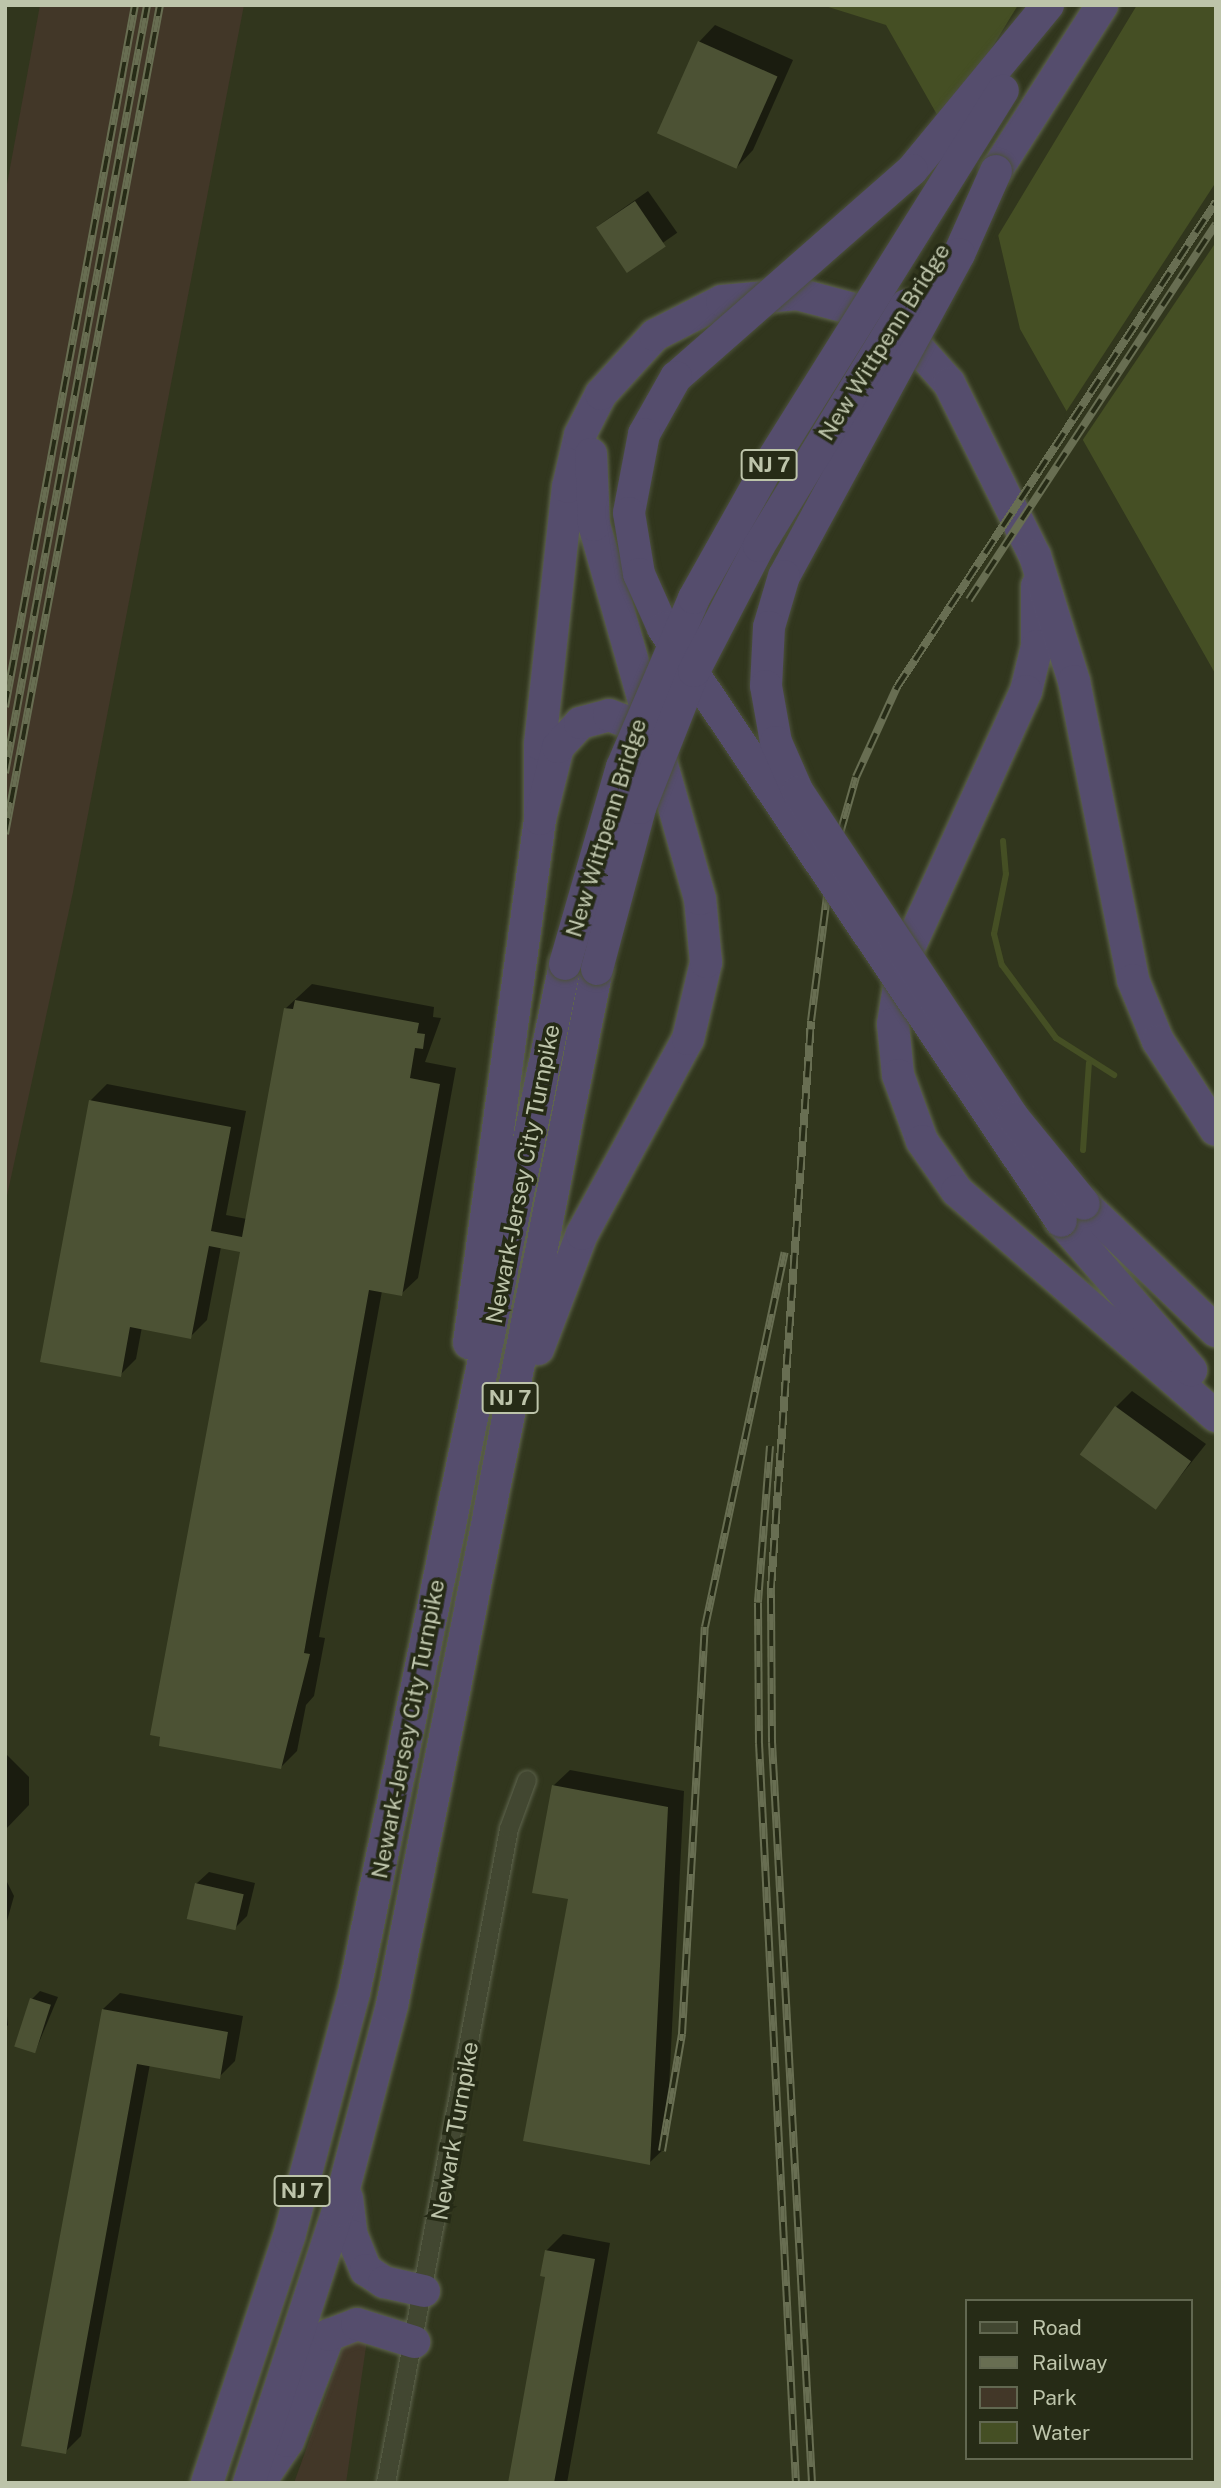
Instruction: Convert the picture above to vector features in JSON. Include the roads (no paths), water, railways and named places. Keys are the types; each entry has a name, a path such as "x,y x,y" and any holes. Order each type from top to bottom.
{"highway":[{"path":"1048,5 912,170 676,377 644,434 629,513 639,574 663,628 1073,1212 1216,1395"},
{"name":"New Wittpenn Bridge","path":"565,964 622,766 694,598 767,468 1054,5"},
{"name":"New Wittpenn Bridge","path":"597,970 640,808 708,642 800,477 1102,5"},
{"path":"996,171 959,254 784,576 769,626 766,686 776,742 798,792 1073,1212 1216,1331"},
{"path":"540,819 540,744 569,478 585,422 619,370 672,323 744,296 814,296 869,313 915,345 949,383 1035,556 1074,681 1133,980 1158,1041 1216,1130"},
{"path":"430,1828 457,1743 549,1313 592,1214 682,1054 702,995 704,914 589,496 594,439 619,370"},
{"path":"1035,556 1038,629 1030,677 904,961 893,1024 898,1075 922,1141 957,1191 1216,1416"},
{"path":"440,1564 540,819 558,747 580,723 601,715 624,718 642,731 670,797"},
{"name":"Newark-Jersey City Turnpike","path":"207,2483 268,2306 331,2086 565,964"},
{"name":"Newark-Jersey City Turnpike","path":"249,2483 346,2181 430,1828 442,1741 597,970"},
{"path":"346,2181 349,2225 361,2262 378,2279 424,2291"},
{"path":"260,2483 288,2441 329,2335 357,2324 414,2342"}],"street":[{"name":"Newark Turnpike","path":"386,2483 509,1829 527,1780"}],"water":[{"path":"822,5 1216,5 1216,675 1020,329 993,213 886,25"}],"waterway":[{"path":"1003,841 1006,874 994,934 1002,965 1056,1038 1114,1075"},
{"path":"1083,1150 1089,1063"}],"railway":[{"path":"5,707 135,5"},
{"path":"5,773 147,5"},
{"path":"5,834 160,5"},
{"path":"812,2483 772,1742 771,1588 811,1021 831,865 856,777 897,687 1216,202"},
{"path":"969,600 1216,224"},
{"path":"662,2151 682,2034 705,1627 785,1252"},
{"path":"770,1446 758,1603 759,1743 796,2483"}]}
